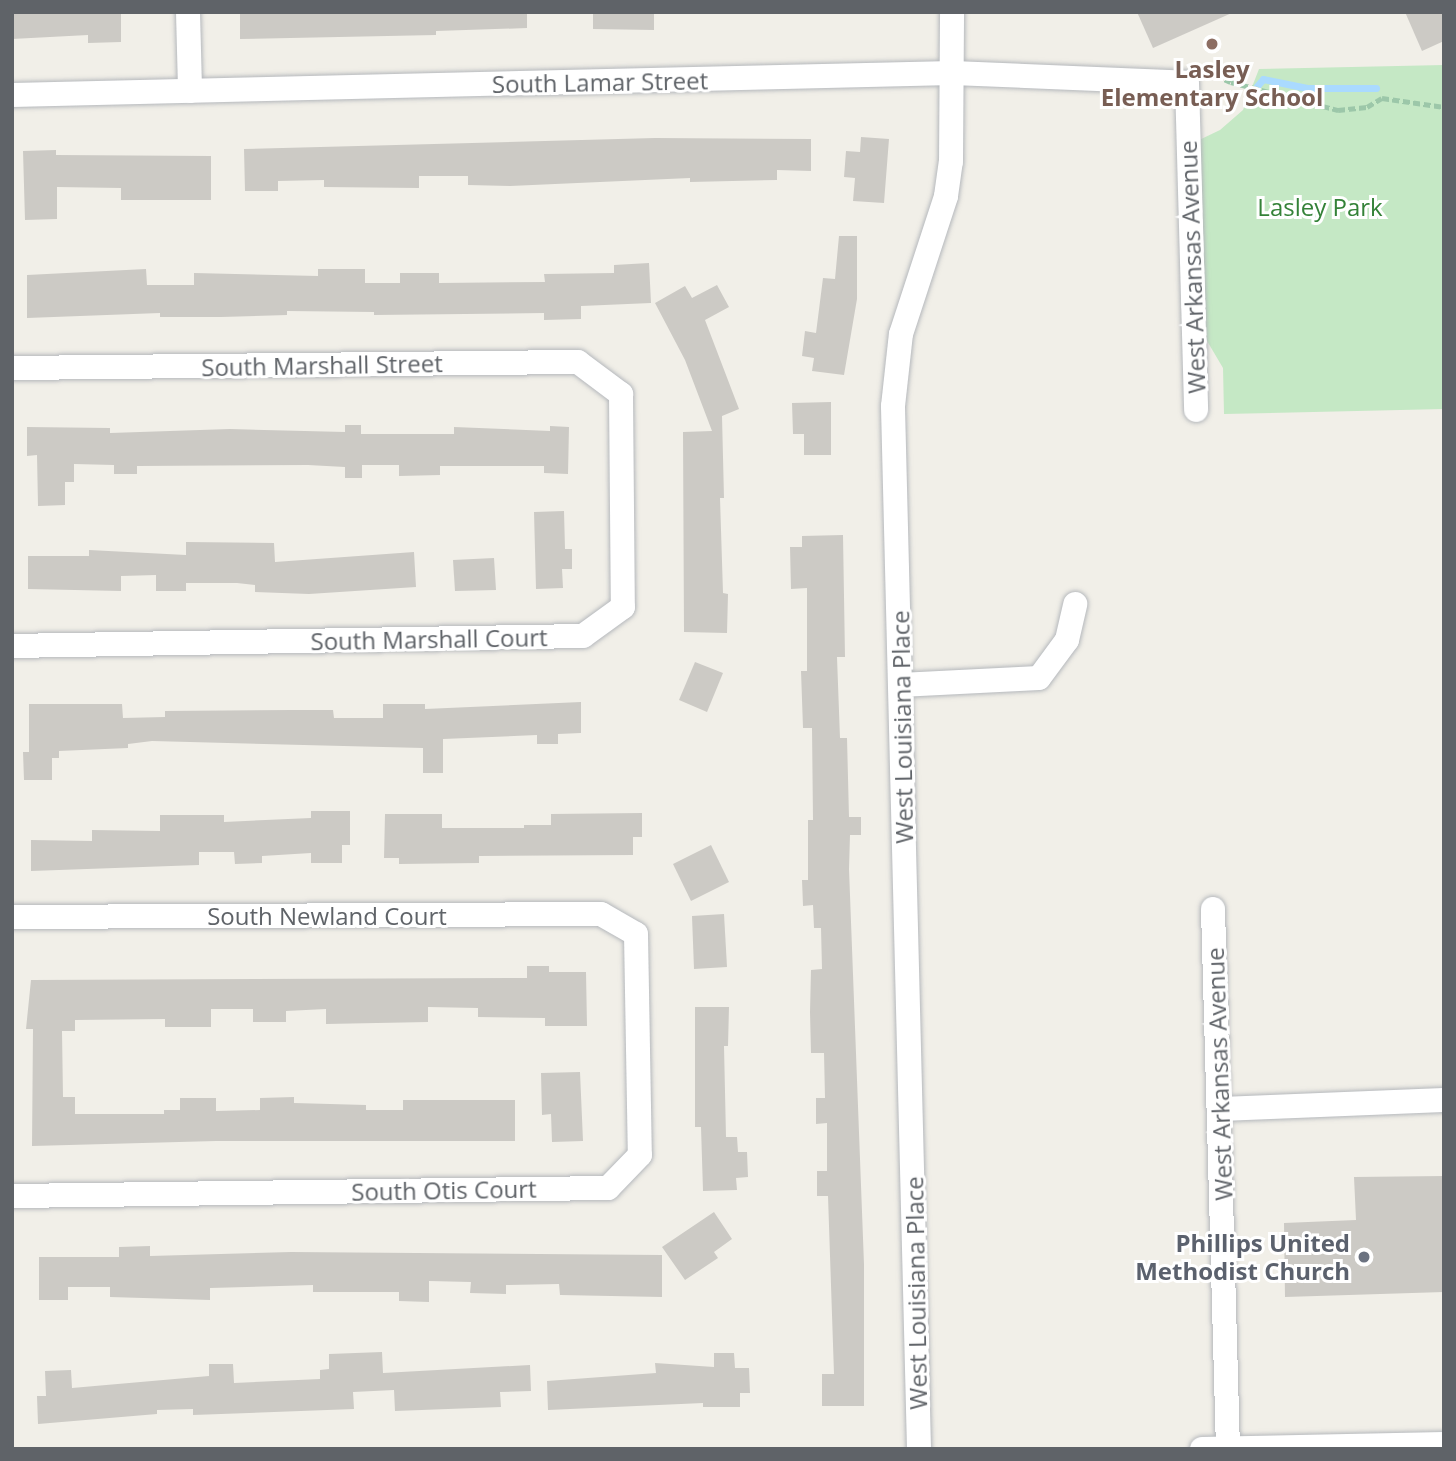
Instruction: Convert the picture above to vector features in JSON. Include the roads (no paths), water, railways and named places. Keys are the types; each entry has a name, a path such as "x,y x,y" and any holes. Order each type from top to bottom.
{"street":[{"path":"188,12 190,91"},
{"name":"West Louisiana Place","path":"919,1449 893,405 901,334 946,196 953,73 952,12"},
{"name":"South Lamar Street","path":"12,95 953,73 1186,83"},
{"name":"West Arkansas Avenue","path":"1186,83 1196,410"},
{"name":"South Marshall Street","path":"12,369 579,362 621,394"},
{"name":"South Marshall Court","path":"12,646 583,636 623,607 621,394"},
{"path":"900,685 1039,678 1067,640 1075,604"},
{"name":"West Arkansas Avenue","path":"1213,909 1222,1110 1228,1448"},
{"name":"South Newland Court","path":"12,917 601,914 636,934"},
{"name":"South Otis Court","path":"12,1196 608,1188 640,1155 636,934"},
{"path":"1222,1110 1444,1100"},
{"path":"1202,1449 1444,1444"}],"waterway":[{"path":"1257,86 1263,79 1307,88 1376,88"}],"place":[{"name":"Lasley Elementary School","path":"1212,44"},
{"name":"Phillips United Methodist Church","path":"1364,1257"}],"park label":[{"name":"Lasley Park","path":"1320,207"}]}
